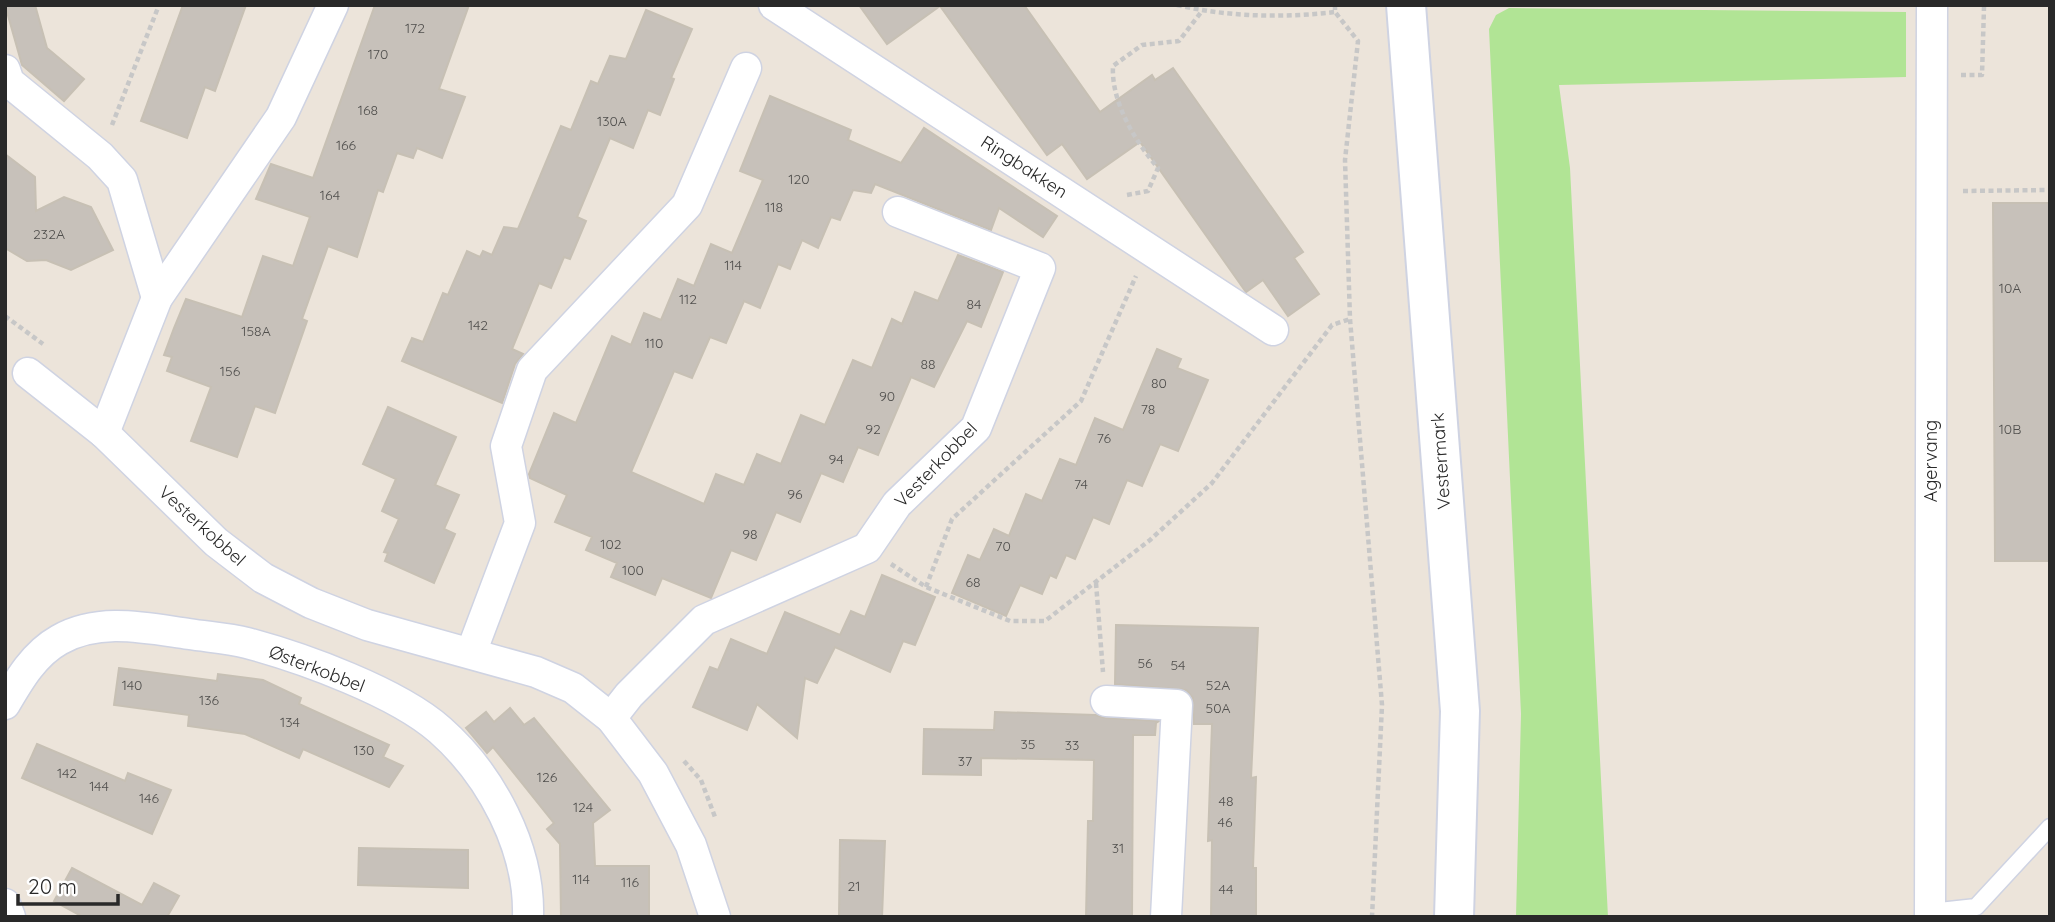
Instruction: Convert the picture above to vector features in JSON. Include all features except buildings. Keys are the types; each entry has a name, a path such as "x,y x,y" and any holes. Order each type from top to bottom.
{"street":[{"path":"104,433 157,298 281,117 333,5"},
{"name":"Ringbakken","path":"774,5 1273,330"},
{"name":"Vestermark","path":"1406,5 1460,711 1454,917"},
{"name":"Agervang","path":"1930,914 1932,5"},
{"path":"471,653 520,523 506,446 533,370 687,205 746,68"},
{"path":"5,70 9,82 100,156 122,180 157,298"},
{"name":"Vesterkobbel","path":"867,548 897,504 976,428 1040,268 898,212"},
{"name":"Vesterkobbel","path":"28,373 104,433 216,542 263,579 311,603 368,625 537,672 573,688 611,718 653,772 691,845 715,917"},
{"path":"611,718 629,695 704,620 867,548"},
{"name":"Østerkobbel","path":"5,704 23,672 58,640 94,627 134,626 246,643 393,698 439,729 496,797 514,841 528,897 528,917"},
{"path":"1106,701 1177,705 1166,917"},
{"path":"5,904 10,917"}],"lane":[{"path":"1930,914 1976,907 2050,827"}],"path":[{"path":"100,156 159,5"},
{"path":"1177,5 1202,11 1304,16 1335,12"},
{"path":"1335,5 1335,12 1358,41 1345,160 1350,319 1382,705 1372,917"},
{"path":"1983,64 1984,7"},
{"path":"1076,201 1103,186 1130,196 1148,191 1157,168 1138,144 1112,84 1112,66 1142,45 1179,41 1202,11"},
{"path":"1932,191 2050,190"},
{"path":"926,587 952,519 1081,401 1149,249"},
{"path":"5,316 47,347"},
{"path":"867,548 926,587 1010,621 1045,621 1150,540 1212,483 1332,325 1350,319"},
{"path":"1096,582 1106,701"},
{"path":"683,759 701,780 720,830"}],"green space":[{"path":"1509,8 1906,12 1906,77 1559,85 1570,168 1608,917 1516,917 1521,714 1489,29 1496,15"}]}
